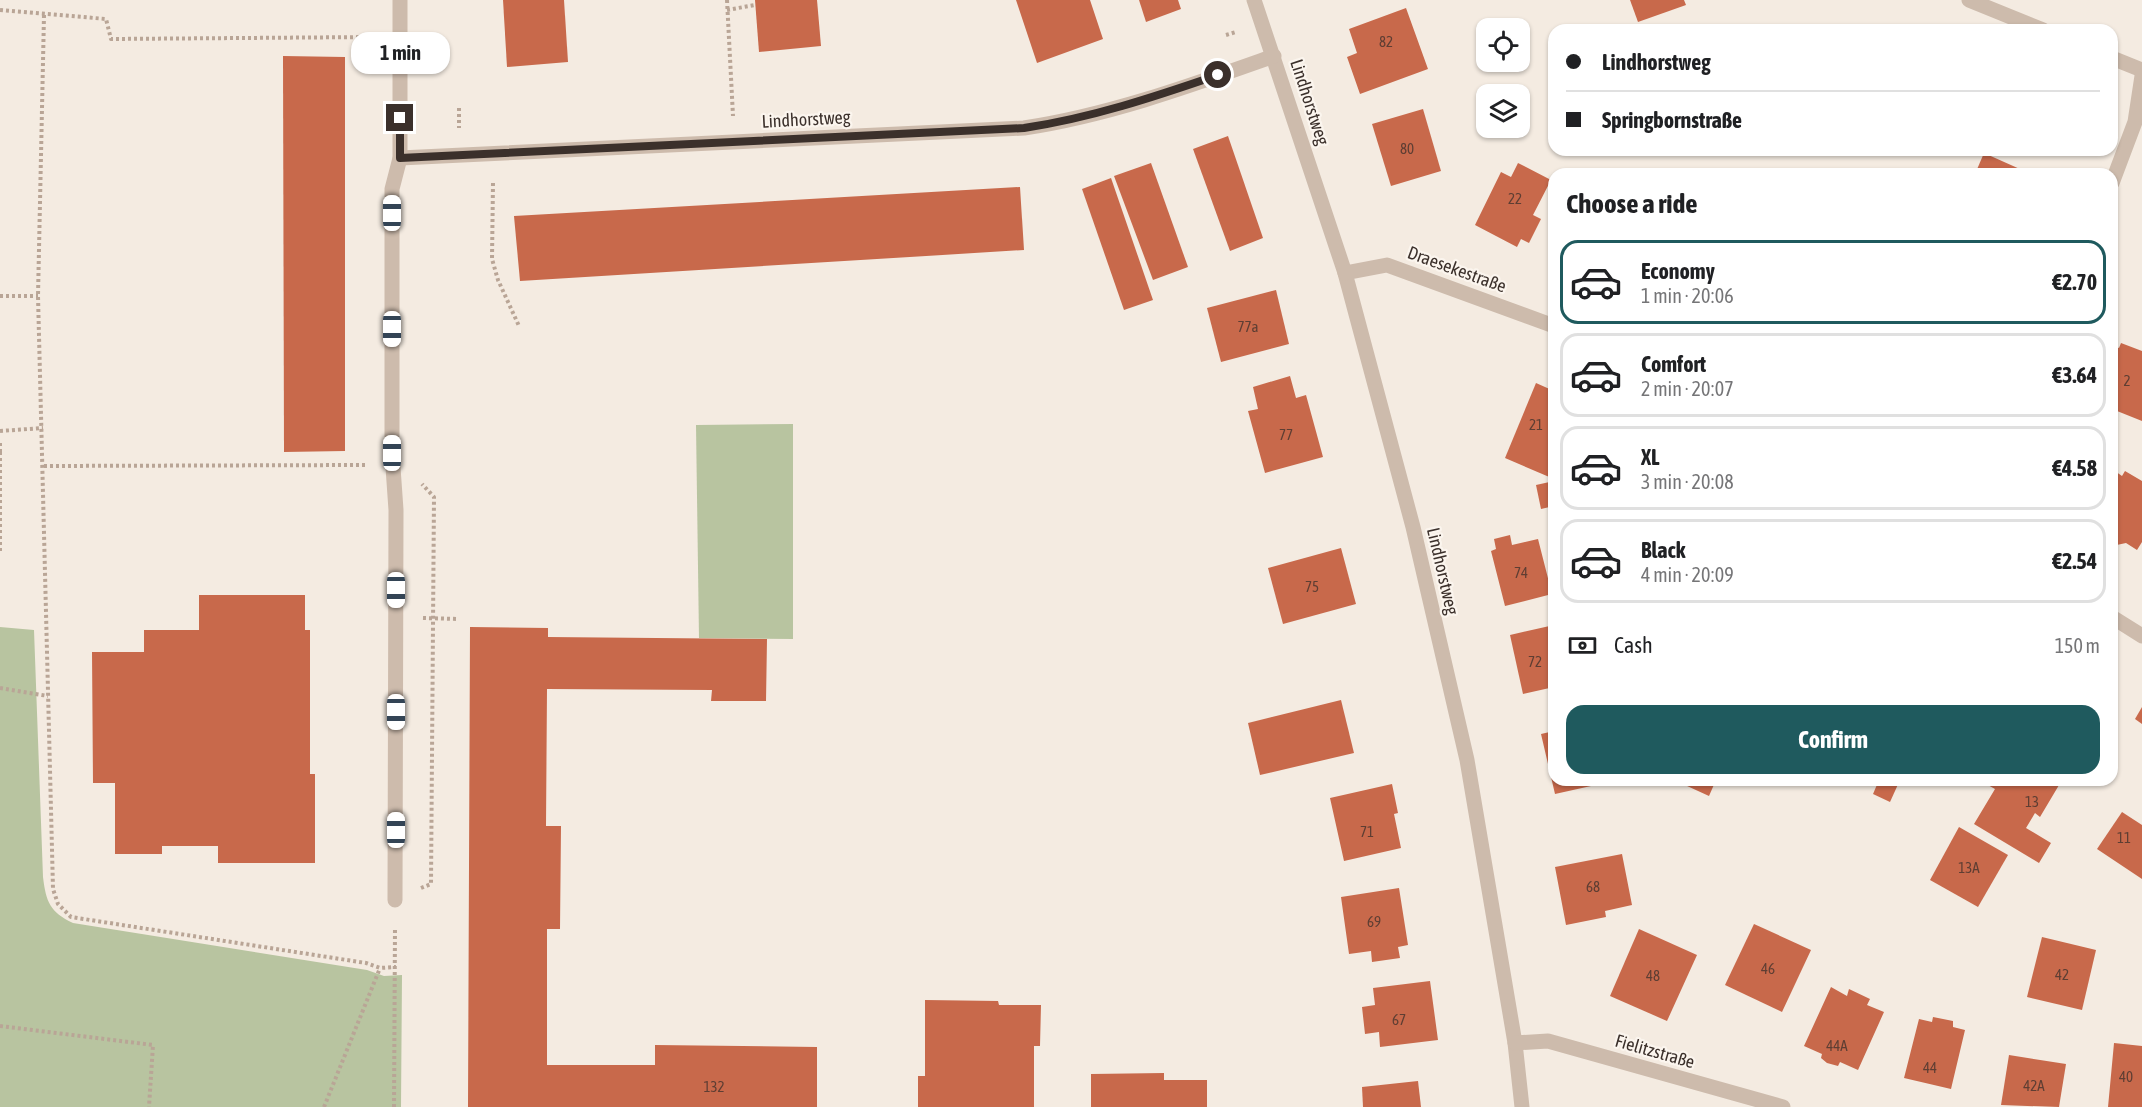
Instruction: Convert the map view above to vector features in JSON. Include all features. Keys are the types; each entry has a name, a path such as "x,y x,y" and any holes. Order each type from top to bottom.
{"street":[{"path":"395,900 396,510 392,459 392,189 400,158 399,0"},
{"name":"Lindhorstweg","path":"1254,0 1345,273 1413,527 1467,760 1515,1043 1522,1107"},
{"path":"1969,0 2028,24"},
{"name":"Lindhorstweg","path":"400,158 1024,128 1066,122 1152,98 1274,56"},
{"path":"2118,60 2142,70"},
{"path":"2117,168 2134,122 2142,76"},
{"name":"Draesekestraße","path":"1345,273 1387,265 1548,324"},
{"path":"2118,621 2142,636"},
{"name":"Fielitzstraße","path":"1515,1043 1548,1041 1783,1107"}],"path":[{"path":"726,0 735,141"},
{"path":"727,10 755,5"},
{"path":"0,10 106,19 111,39 399,37"},
{"path":"44,15 38,296 53,889 58,904 70,917 366,963 380,968 396,967"},
{"path":"493,183 492,259 498,280 519,326"},
{"path":"0,296 38,296"},
{"path":"0,431 43,428"},
{"path":"0,443 0,554"},
{"path":"44,466 392,459 434,497 431,884 395,900 394,1107"},
{"path":"396,618 458,619"},
{"path":"0,688 48,696"},
{"path":"324,1107 380,968"},
{"path":"0,1026 153,1045 149,1107"}],"green space":[{"path":"793,424 793,639 699,638 696,425"},
{"path":"0,627 34,630 43,877 48,900 54,910 73,923 367,970 384,976 402,975 401,1107 0,1107"}],"building":[{"path":"503,0 564,0 568,62 507,67"},
{"path":"755,0 817,0 821,46 759,52"},
{"path":"1016,0 1090,0 1103,39 1037,63"},
{"path":"1139,0 1178,0 1181,9 1146,22"},
{"path":"1630,0 1684,0 1686,5 1638,22"},
{"path":"1406,8 1428,69 1360,94 1347,57 1357,53 1349,29"},
{"path":"283,56 345,57 345,451 284,452"},
{"path":"1423,109 1441,171 1391,186 1372,124"},
{"path":"1228,136 1263,238 1230,251 1193,149"},
{"path":"1983,156 1991,156 2018,168 1978,168"},
{"path":"1151,163 1188,267 1153,280 1114,176"},
{"path":"1518,163 1548,178 1548,186 1533,215 1541,219 1529,243 1521,239 1517,247 1475,225 1501,172 1511,177"},
{"path":"1111,178 1153,300 1124,310 1082,189"},
{"path":"1020,187 1024,250 520,281 514,216"},
{"path":"1276,290 1289,344 1221,362 1207,308"},
{"path":"2121,343 2142,351 2142,421 2118,411"},
{"path":"1290,376 1296,398 1306,395 1323,457 1265,473 1248,411 1258,409 1253,387"},
{"path":"1536,383 1548,388 1548,476 1505,458"},
{"path":"2125,471 2142,481 2142,542 2137,550 2126,543 2118,545 2118,473 2122,476"},
{"path":"1548,482 1548,507 1541,509 1536,485"},
{"path":"1510,535 1512,545 1538,539 1548,578 1548,595 1505,606 1491,551 1496,549 1494,539"},
{"path":"1341,548 1356,604 1283,624 1268,568"},
{"path":"199,595 305,595 305,630 310,630 310,774 315,774 315,863 218,863 218,846 162,846 162,854 115,854 115,783 93,783 92,652 144,652 144,630 199,630"},
{"path":"1548,626 1548,688 1523,694 1510,635"},
{"path":"470,627 548,628 548,637 767,639 766,701 711,701 712,690 547,689 546,826 561,826 560,929 547,929 547,1065 655,1065 655,1045 817,1047 817,1107 468,1107"},
{"path":"1341,700 1354,753 1260,775 1248,723"},
{"path":"2142,707 2142,724 2135,719"},
{"path":"1548,732 1548,764 1541,734"},
{"path":"1392,784 1398,813 1394,814 1401,848 1344,861 1330,798"},
{"path":"1553,786 1591,786 1555,794"},
{"path":"1687,786 1713,786 1709,796"},
{"path":"1876,786 1897,786 1890,802 1873,794"},
{"path":"1990,786 2058,786 2040,817 2035,813 2026,828 2051,843 2039,863 1974,824 1995,789"},
{"path":"2122,812 2142,825 2142,879 2097,849"},
{"path":"1959,827 2008,855 1978,907 1930,880"},
{"path":"1622,854 1632,905 1605,911 1606,917 1566,925 1555,867"},
{"path":"1399,888 1408,945 1398,947 1400,958 1372,962 1371,951 1349,954 1341,897"},
{"path":"1754,924 1811,950 1782,1012 1725,985"},
{"path":"1639,929 1697,955 1667,1021 1610,996"},
{"path":"2042,937 2096,950 2082,1010 2027,997"},
{"path":"1430,981 1438,1040 1380,1047 1379,1032 1365,1034 1362,1007 1375,1005 1373,988"},
{"path":"1831,987 1847,996 1849,989 1870,999 1867,1005 1884,1012 1858,1070 1840,1062 1838,1066 1827,1063 1821,1058 1822,1054 1804,1046"},
{"path":"925,1000 998,1001 999,1005 1041,1005 1040,1046 1034,1046 1034,1107 918,1107 918,1076 925,1076"},
{"path":"1933,1017 1953,1021 1953,1027 1965,1030 1951,1089 1904,1078 1919,1019 1932,1022"},
{"path":"2114,1043 2142,1046 2142,1107 2108,1107"},
{"path":"2009,1055 2066,1064 2059,1107 2001,1105"},
{"path":"1164,1073 1164,1080 1207,1080 1207,1107 1091,1107 1091,1074"},
{"path":"1418,1081 1421,1107 1363,1107 1362,1087"}],"route":[{"path":"400,118 400,158 1024,128 1066,122 1152,98 1218,75"}]}
